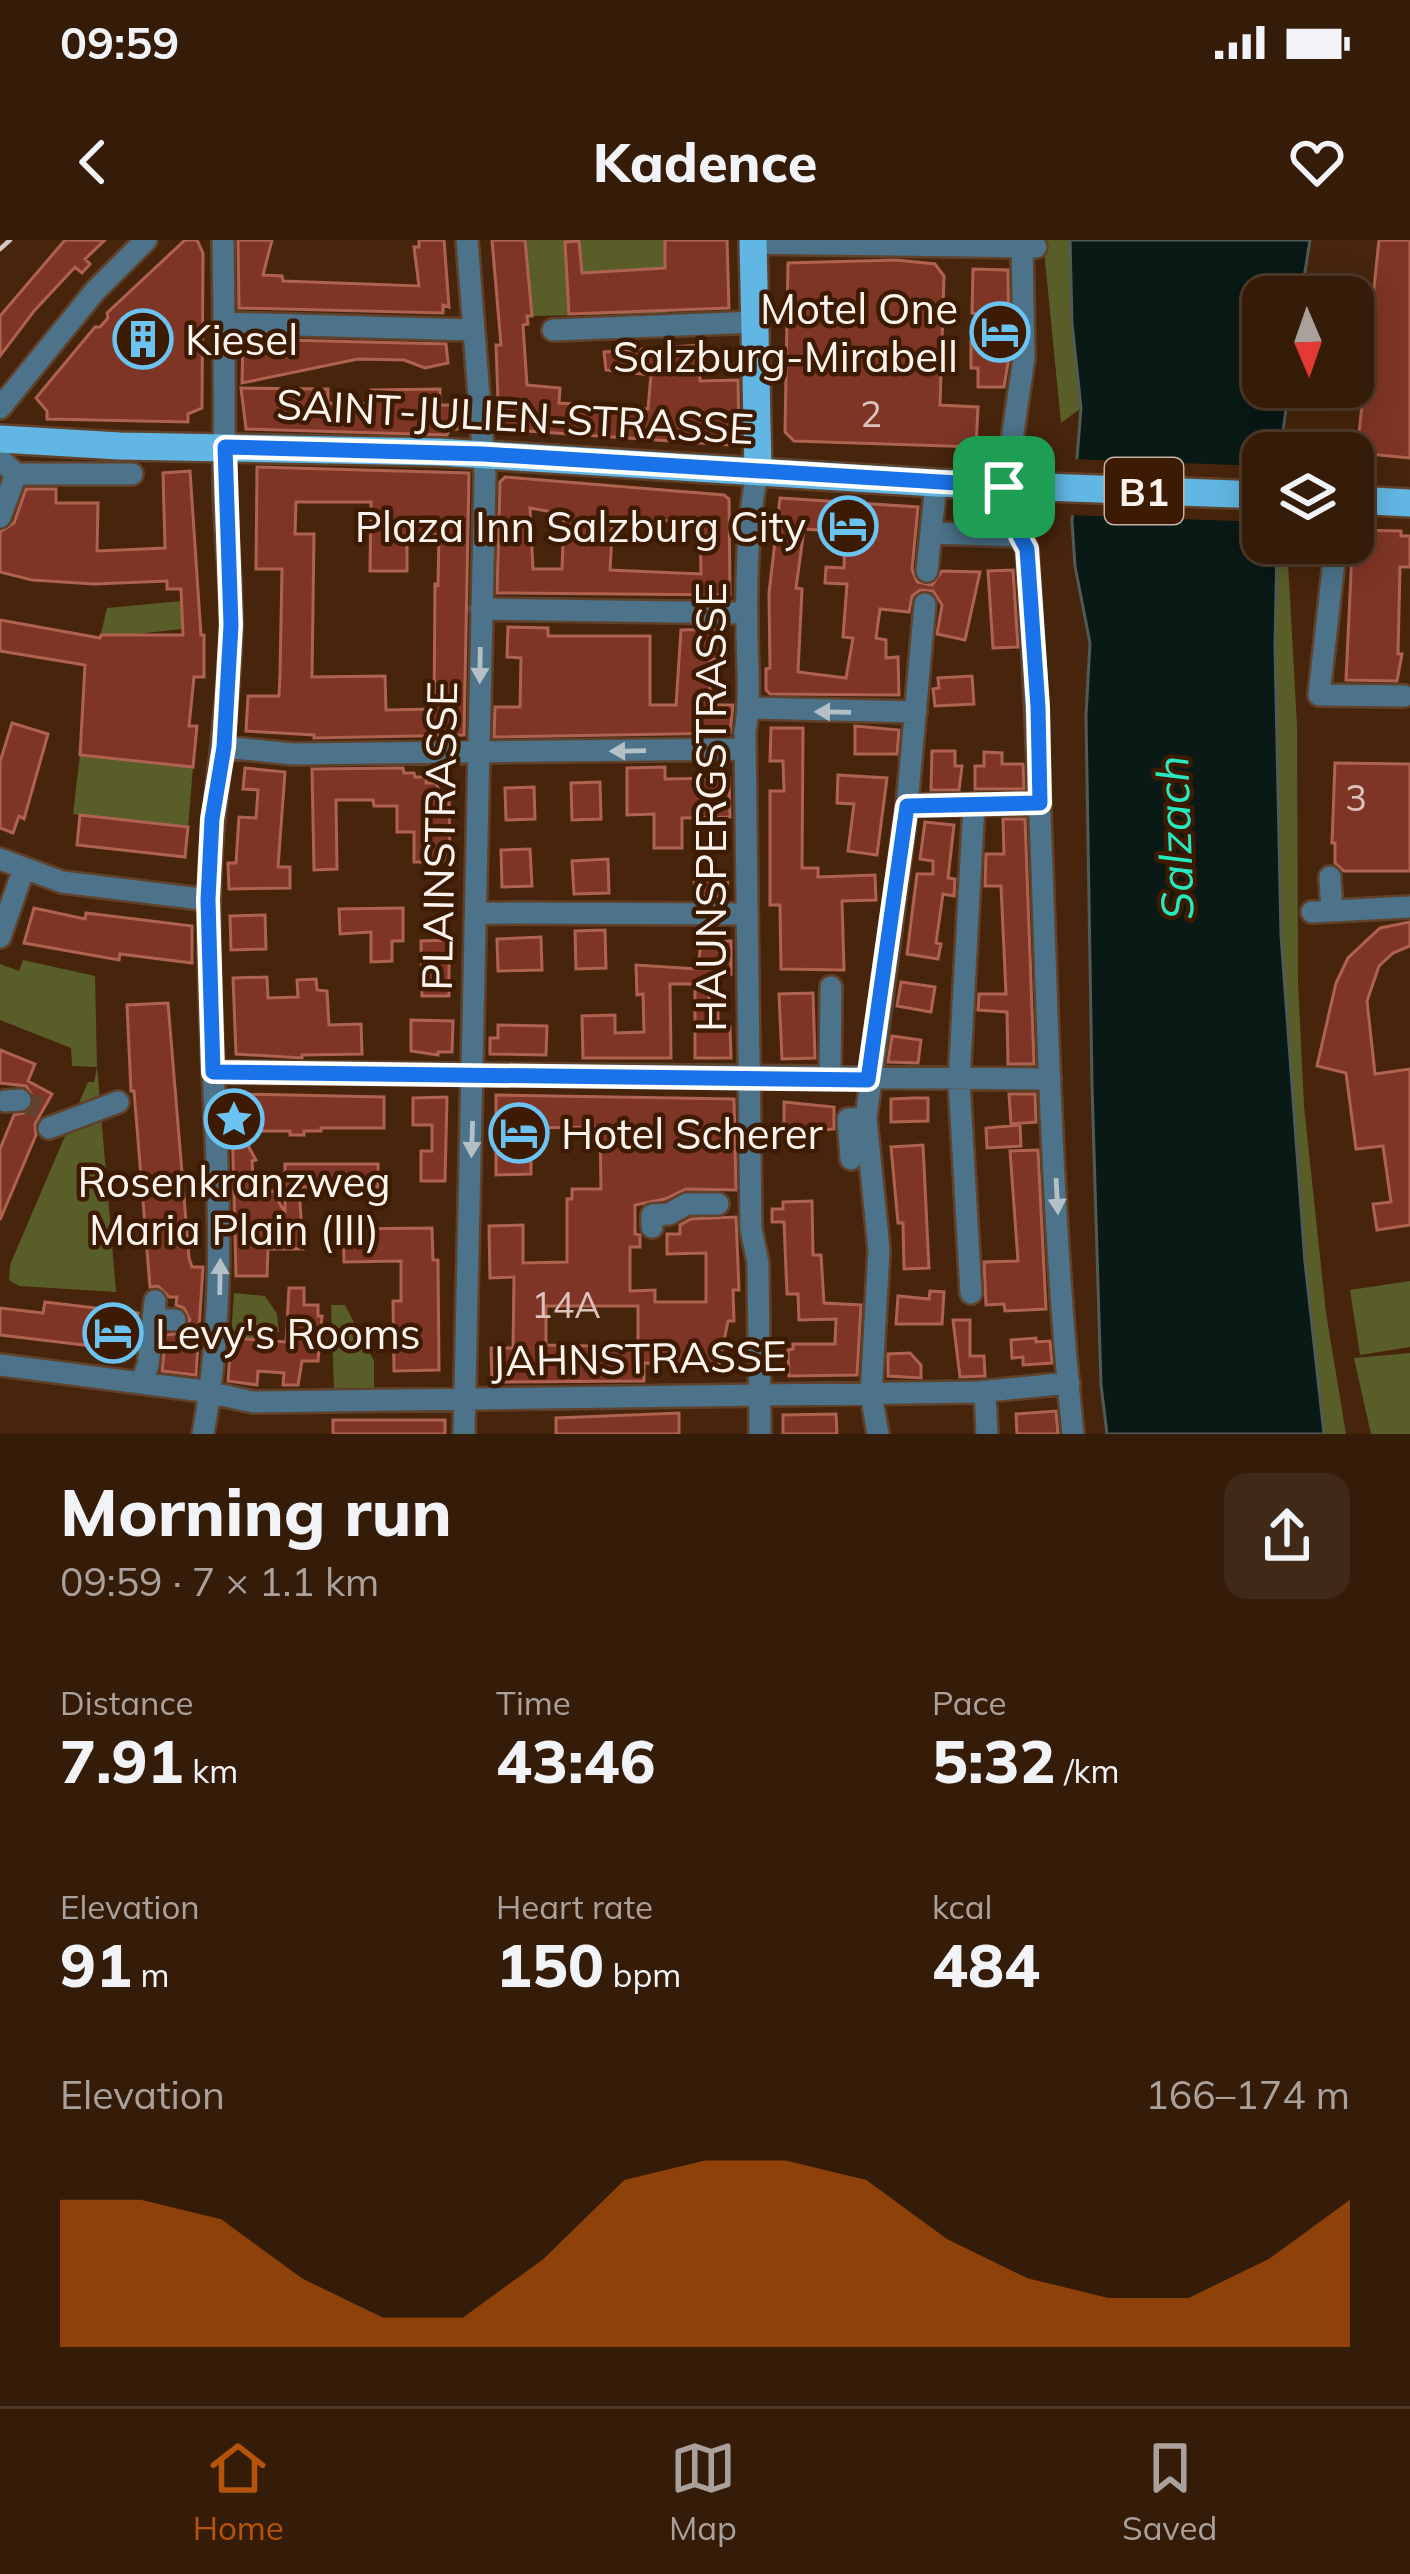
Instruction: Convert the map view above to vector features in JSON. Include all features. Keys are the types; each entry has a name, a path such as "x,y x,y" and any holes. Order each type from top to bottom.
{"main road":[{"path":"753,241 758,469"},
{"name":"SAINT-JULIEN-STRASSE","path":"0,440 497,454 1018,487"},
{"name":"B1","path":"1018,487 1242,495"},
{"path":"1374,501 1410,503"}],"street":[{"path":"0,408 40,353 146,240"},
{"path":"203,1434 221,1278 208,900 231,625 223,240"},
{"name":"PLAINSTRASSE","path":"464,1434 475,1076 476,913 469,873 482,609 497,454 473,330 466,240"},
{"path":"753,241 1027,244 1018,487 1038,707 1050,1079 1073,1434"},
{"path":"129,257 144,279"},
{"path":"553,330 758,322"},
{"path":"224,323 473,330"},
{"path":"0,517 8,467 132,474"},
{"name":"HAUNSPERGSTRASSE","path":"758,469 747,613 745,749 756,1079 752,1229 758,1263 760,1434"},
{"path":"927,571 936,483"},
{"path":"931,533 1020,536"},
{"path":"1333,564 1319,695 1404,696"},
{"path":"878,1434 871,1394 880,1266 866,1118 868,1080 907,806 925,604"},
{"path":"482,609 747,613"},
{"path":"756,1079 758,732 749,708 916,712"},
{"path":"224,747 293,754 745,749"},
{"path":"907,806 1040,803"},
{"path":"971,1293 959,1081 974,804"},
{"path":"0,860 62,882 208,900"},
{"path":"0,937 25,868"},
{"path":"1330,877 1322,912 1410,907"},
{"path":"476,913 748,914"},
{"path":"830,1078 831,987"},
{"path":"213,1072 1050,1079"},
{"path":"50,1118 118,1102"},
{"path":"851,1159 848,1119 866,1118"},
{"path":"652,1227 652,1215 669,1214 687,1204 718,1204"},
{"path":"141,1383 161,1314"},
{"name":"JAHNSTRASSE","path":"0,1365 253,1402 985,1392 1069,1383"},
{"path":"985,1392 987,1434"}],"green space":[{"path":"525,240 665,240 667,313 532,316"},
{"path":"1043,240 1070,240 1081,408 1061,423"},
{"path":"1277,564 1288,564 1297,725 1298,983 1304,1106 1326,1313 1346,1434 1324,1434 1305,1262 1281,935"},
{"path":"182,601 182,629 100,638 107,608"},
{"path":"80,755 193,767 188,827 73,814"},
{"path":"23,960 95,976 97,1066 116,1292 19,1286 9,1280 10,1265 97,1067 72,1066 71,1048 0,1020 0,964 19,971"},
{"path":"1410,1281 1410,1347 1360,1355 1350,1290"},
{"path":"234,1293 265,1296 277,1314 279,1332 271,1333 272,1342 231,1338"},
{"path":"331,1305 345,1305 374,1361 374,1388 334,1388"},
{"path":"1410,1353 1410,1434 1371,1434 1354,1358"}],"water":[{"name":"Salzach","path":"1070,240 1310,240 1304,276 1242,276 1242,408 1286,408 1283,432 1242,432 1242,564 1277,564 1281,935 1305,1262 1324,1434 1107,1434 1101,1385 1092,1085 1086,716 1090,643 1075,566 1072,521 1081,408"}],"pier":[{"path":"1071,459 1242,465 1242,521 1067,515"}],"building":[{"path":"65,240 105,240 85,259 90,264 82,273 75,267 0,356 0,316"},
{"name":"Kiesel","path":"185,240 197,240 203,253 202,408 188,414 188,422 47,419 47,411 36,398 95,327 108,318 107,313"},
{"path":"238,240 272,240 263,275 282,276 283,281 419,286 414,247 419,247 419,240 444,240 449,307 443,305 443,313 239,308"},
{"path":"492,240 525,240 532,316 523,325 527,385 560,388 559,403 648,409 651,375 606,370 604,352 699,345 700,381 738,380 739,435 728,445 499,429 496,345 501,345"},
{"path":"665,240 727,240 729,308 569,314 565,242 579,241 582,273 665,268"},
{"path":"1379,240 1410,240 1410,458 1374,455 1374,432 1359,432 1362,408 1374,408"},
{"path":"896,260 935,264 944,276 940,405 978,407 976,447 794,441 785,432 788,263"},
{"path":"973,269 1008,270 1009,357 1004,387 978,387 978,368 971,368 971,341 978,341 978,314 972,313"},
{"path":"243,339 446,344 448,363 425,368 404,360 358,359 242,383"},
{"path":"241,388 328,389 328,403 371,404 371,390 440,389 440,405 459,405 460,429 450,429 447,435 246,429"},
{"path":"257,467 469,473 464,735 314,738 246,731 248,696 279,696 282,569 256,569","holes":["296,502 371,502 370,571 407,571 407,534 439,535 434,709 386,710 385,676 312,677 314,534 295,534"]},
{"path":"190,471 204,635 204,677 194,677 189,726 197,726 193,767 80,755 85,665 0,651 0,620 100,638 183,635 181,589 167,589 167,581 94,584 32,580 0,572 0,532 14,523 26,489 56,489 56,503 98,503 97,551 165,548 163,473"},
{"path":"505,477 724,495 729,499 730,595 497,593 500,482","holes":["530,508 564,514 562,569 533,569","613,517 700,523 701,574 610,570"]},
{"path":"780,498 918,507 912,569 917,582 932,585 942,571 980,572 965,640 937,634 942,605 933,591 920,590 912,596 909,612 880,609 876,638 886,640 886,658 898,657 899,695 770,694 766,690 769,593","holes":["804,529 845,532 844,568 826,567 825,583 847,584 843,637 853,638 846,678 798,672 802,589 796,588"]},
{"path":"1374,530 1401,531 1401,536 1410,536 1410,567 1400,567 1398,654 1402,654 1397,681 1346,680 1351,564 1374,564"},
{"path":"1013,570 1018,647 993,648 988,571"},
{"path":"508,627 548,628 548,636 650,636 650,705 676,705 681,630 723,629 723,659 710,660 710,705 733,705 730,733 494,737 495,707 520,707 521,658 507,657"},
{"path":"972,676 974,704 935,706 933,689 939,688 938,678"},
{"path":"12,723 48,734 24,819 19,816 13,833 0,828 0,762"},
{"path":"855,726 899,730 897,754 855,754"},
{"path":"771,728 803,728 802,868 818,868 818,877 875,875 876,900 842,901 844,970 781,969 780,905 770,905 770,791 784,791 783,761 770,761"},
{"path":"932,751 955,751 955,766 962,766 959,790 931,790"},
{"path":"984,752 1002,753 1002,764 1023,764 1024,789 975,789 975,766 984,766"},
{"path":"1335,763 1410,764 1410,871 1344,871 1335,863"},
{"path":"665,767 665,779 729,778 730,817 682,818 682,848 654,848 654,814 627,815 627,768"},
{"path":"245,768 285,772 278,867 290,867 290,888 229,889 228,863 236,863 239,817 256,818 258,790 243,789"},
{"path":"403,768 404,773 426,777 426,783 436,783 442,798 449,798 450,862 414,862 414,832 397,832 397,806 374,806 373,800 336,800 337,869 314,870 312,769"},
{"path":"838,775 887,778 877,855 848,851 854,804 837,803"},
{"path":"600,782 601,819 572,820 571,783"},
{"path":"534,787 535,819 506,820 505,788"},
{"path":"80,815 188,827 185,857 77,845"},
{"path":"1003,819 1025,819 1034,1064 1008,1064 1007,1012 978,1010 979,994 1006,994 1001,886 985,886 986,854 1004,854"},
{"path":"925,822 954,825 948,878 955,879 954,896 943,894 938,959 907,954 917,874 933,874 933,861 920,859"},
{"path":"530,849 532,886 502,887 501,850"},
{"path":"608,859 609,893 574,894 572,861"},
{"path":"727,871 728,896 695,897 694,872"},
{"path":"34,908 85,919 86,913 192,926 192,963 120,954 119,960 24,943"},
{"path":"403,908 403,941 392,941 392,961 371,962 371,932 340,934 339,909"},
{"path":"265,915 266,949 231,950 230,916"},
{"path":"1410,922 1410,946 1379,966 1367,1001 1375,1074 1410,1069 1410,1225 1377,1230 1373,1204 1391,1202 1383,1146 1356,1149 1346,1073 1317,1066 1336,983 1348,958 1380,928"},
{"path":"605,930 606,968 576,969 575,931"},
{"path":"541,937 542,970 498,971 497,939"},
{"path":"449,940 449,996 422,996 421,941"},
{"path":"731,941 731,974 709,975 709,1004 718,1004 718,1027 730,1027 731,1058 695,1058 695,984 670,984 671,1058 583,1058 582,1016 615,1015 615,1033 644,1032 636,965 698,969 701,942"},
{"path":"267,977 268,998 298,997 297,980 316,979 317,990 327,991 329,1025 361,1024 362,1054 302,1058 236,1054 233,978"},
{"path":"901,982 935,987 931,1012 897,1006"},
{"path":"813,993 815,1058 782,1059 779,994"},
{"path":"168,1003 189,1258 192,1267 203,1267 196,1375 162,1371 166,1335 183,1333 190,1320 184,1308 176,1305 177,1297 169,1297 158,1286 150,1287 131,1091 127,1005"},
{"path":"411,1020 453,1021 452,1052 411,1051"},
{"path":"498,1025 547,1026 546,1055 490,1054 490,1038 498,1038"},
{"path":"892,1036 921,1040 918,1063 888,1062"},
{"path":"0,1050 35,1064 28,1081 52,1094 35,1124 36,1135 0,1220 0,1149 14,1115 29,1112 35,1100 26,1086 0,1083"},
{"path":"236,1094 384,1097 384,1128 321,1128 304,1131 304,1135 240,1131 256,1160 252,1161 254,1192 273,1191 285,1213 285,1164 378,1164 378,1187 299,1187 303,1249 268,1249 267,1276 236,1276 232,1115 236,1123"},
{"path":"1009,1094 1035,1094 1036,1122 1011,1124"},
{"path":"496,1095 734,1099 736,1190 686,1189 635,1205 640,1247 630,1247 630,1291 655,1290 655,1302 706,1302 706,1253 667,1254 667,1234 680,1234 680,1225 691,1219 736,1217 739,1290 733,1290 734,1321 728,1321 719,1365 644,1363 644,1381 492,1382 491,1348 513,1348 514,1277 490,1278 489,1226 523,1225 523,1263 567,1262 567,1199 572,1199 572,1189 601,1189 600,1127 531,1128 531,1174 496,1175","holes":["546,1306 638,1306 638,1347 546,1345"]},
{"path":"447,1097 445,1181 421,1181 421,1151 432,1151 432,1125 413,1125 413,1098"},
{"path":"928,1098 928,1121 891,1122 891,1099"},
{"path":"784,1102 834,1107 834,1129 784,1134"},
{"path":"1020,1125 1021,1146 987,1148 986,1128"},
{"path":"923,1145 929,1268 904,1269 903,1223 898,1223 891,1147"},
{"path":"1038,1150 1046,1309 1005,1311 1004,1304 986,1305 984,1262 1018,1261 1010,1151"},
{"path":"812,1201 813,1255 821,1255 824,1303 861,1305 857,1375 789,1376 788,1350 793,1344 835,1344 836,1319 799,1320 798,1294 787,1294 784,1222 772,1222 772,1209 783,1209 783,1202"},
{"path":"432,1228 433,1260 438,1260 439,1370 394,1371 393,1301 401,1301 401,1261 344,1262 343,1229"},
{"path":"289,1288 304,1288 304,1305 318,1305 318,1316 322,1316 318,1361 302,1361 298,1385 283,1385 284,1373 258,1371 257,1385 228,1381 231,1338 286,1342"},
{"path":"930,1291 944,1292 942,1324 896,1324 898,1296 929,1299"},
{"path":"45,1302 138,1313 134,1351 0,1335 0,1308 43,1313"},
{"path":"953,1320 970,1320 970,1356 984,1356 985,1376 960,1377"},
{"path":"1036,1338 1036,1342 1050,1341 1052,1363 1023,1365 1023,1357 1012,1358 1011,1340"},
{"path":"910,1353 921,1365 921,1378 888,1376 888,1354"},
{"path":"1056,1411 1058,1434 1017,1434 1016,1414"},
{"path":"679,1413 679,1434 556,1434 556,1418"},
{"path":"836,1414 837,1434 783,1434 783,1415"},
{"path":"333,1420 445,1420 445,1434 333,1434"}],"tunnel":[{"path":"20,1100 46,1111"}],"railway":[{"path":"0,249 10,240"}],"place":[{"name":"Motel One Salzburg-Mirabell","path":"1000,332"},
{"name":"Kiesel","path":"143,339"},
{"name":"Plaza Inn Salzburg City","path":"848,526"},
{"name":"Rosenkranzweg Maria Plain (III)","path":"234,1119"},
{"name":"Hotel Scherer","path":"519,1133"},
{"name":"Levy's Rooms","path":"113,1333"}],"route":[{"path":"225,447 483,454 1004,487 1022,487 1020,536 1027,549 1040,803 907,806 868,1080 213,1072 208,900 212,819 230,686 225,447"}]}
